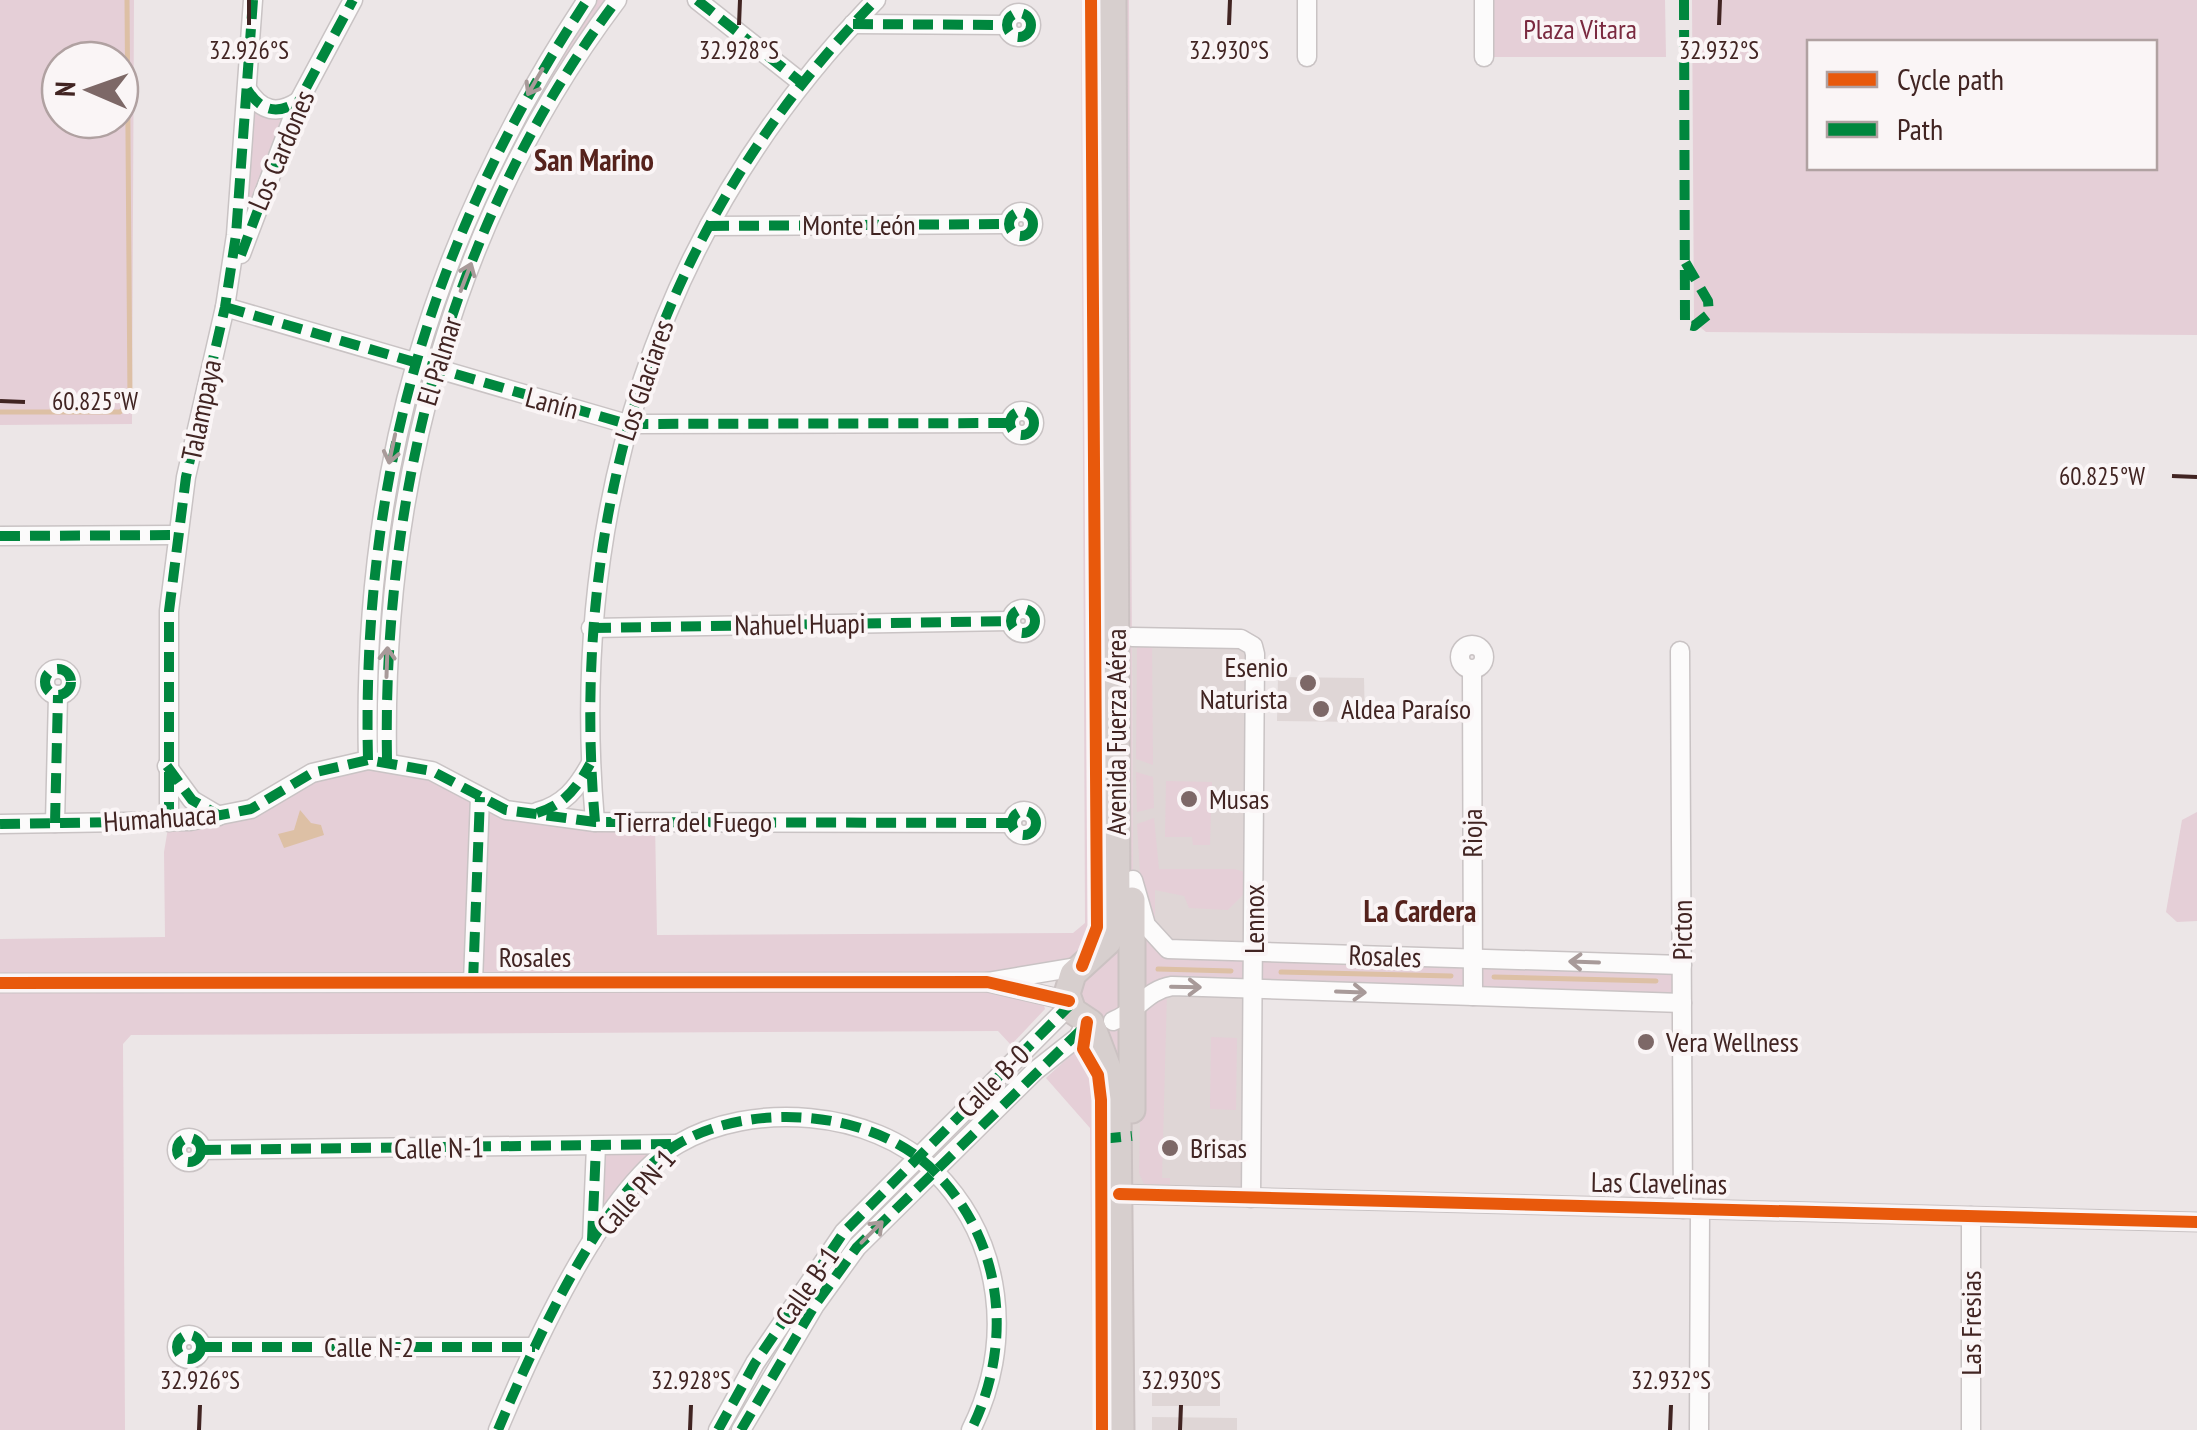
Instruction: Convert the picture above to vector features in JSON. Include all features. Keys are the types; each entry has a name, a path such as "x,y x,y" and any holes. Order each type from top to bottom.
{"main road":[{"name":"Avenida Fuerza Aérea","path":"1112,0 1122,132 1132,637 1133,880 1102,1009 1126,1194 1120,1430"},
{"name":"Avenida Fuerza Aérea","path":"1129,0 1122,132 1117,913 1108,942 1070,980 1102,1009 1114,1084 1126,1194 1134,1430"},
{"path":"1085,964 1099,961 1116,966 1102,1009"}],"street":[{"name":"Talampaya","path":"169,822 168,630 177,535 197,420 225,307 253,0"},
{"name":"Los Cardones","path":"225,307 258,201 299,101 353,0"},
{"name":"El Palmar","path":"377,760 366,675 374,558 390,459 414,363 440,283 485,174 516,114 587,0"},
{"name":"El Palmar","path":"377,760 395,557 411,463 434,370 455,307 506,184 570,68 617,0"},
{"path":"697,0 802,83"},
{"name":"Los Glaciares","path":"595,822 590,764 591,628 600,545 627,424 666,316 708,226 752,152 802,83 876,0"},
{"path":"1484,0 1484,58"},
{"path":"1306,4 1307,58"},
{"path":"853,24 1007,26"},
{"path":"247,90 256,103 270,111 286,110 299,101"},
{"name":"Monte León","path":"708,226 1008,224"},
{"name":"Lanín","path":"225,307 627,424 1010,423"},
{"path":"0,536 177,535"},
{"path":"374,558 395,557"},
{"name":"Nahuel Huapi","path":"591,628 1010,620"},
{"name":"Lennox","path":"1132,637 1248,642 1256,654 1252,1198"},
{"name":"Picton","path":"1680,650 1682,1003 1699,1430"},
{"name":"Rioja","path":"1472,670 1473,996"},
{"path":"56,823 58,694"},
{"name":"Tierra del Fuego","path":"377,760 432,771 506,810 595,822 1012,823"},
{"name":"Humahuaca","path":"0,824 169,822 220,816 251,809 312,773 377,760"},
{"path":"530,814 553,808 577,788 590,764"},
{"path":"166,765 192,800 220,816"},
{"path":"473,982 480,797"},
{"name":"Rosales","path":"1133,880 1146,925 1160,945 1176,950 1682,966"},
{"name":"Rosales","path":"0,982 986,982 1085,964"},
{"name":"Rosales","path":"986,982 1102,1009 1163,988 1682,1003"},
{"name":"Calle B-0","path":"916,1157 1102,1009"},
{"name":"Calle B-0","path":"934,1170 1102,1009"},
{"name":"Calle PN-1","path":"498,1430 535,1346 592,1243 613,1210 677,1144 749,1118 791,1115 838,1122 916,1157 934,1170"},
{"name":"Calle N-1","path":"201,1150 677,1144"},
{"path":"592,1243 596,1146"},
{"name":"Calle B-1","path":"741,1430 763,1369 844,1232 916,1157"},
{"path":"934,1170 976,1232 996,1290 996,1362 986,1401 971,1430"},
{"name":"Calle B-1","path":"718,1430 857,1247 934,1170"},
{"name":"Las Clavelinas","path":"1126,1194 2197,1222"},
{"name":"Las Fresias","path":"1970,1430 1971,1216"},
{"name":"Calle N-2","path":"202,1347 535,1346"}],"shaded area":[{"path":"1132,637 1249,642 1253,952 1168,949 1133,880"},
{"name":"Aldea Paraíso","path":"1278,677 1364,678 1365,722 1277,721"},
{"path":"300,810 311,823 321,825 324,835 284,848 278,834 294,830"},
{"path":"1253,989 1251,1198 1132,1195 1132,1088 1148,995"},
{"path":"1152,1371 1220,1372 1220,1406 1152,1406"},
{"path":"1152,1417 1237,1418 1237,1430 1152,1430"}],"green space":[{"path":"0,0 134,0 134,40 40,40 40,140 133,140 132,424 0,425"},
{"path":"587,0 617,0 506,184 411,463 387,760 506,810 655,822 657,935 1073,933 1085,923 1081,0 1129,0 1133,880 1160,945 1682,965 1682,1003 1172,986 1141,1001 1132,1088 1133,1430 1120,1153 1095,1038 1073,974 122,991 993,989 1043,1002 1045,1009 1011,1045 998,1031 131,1035 123,1044 125,1430 0,1430 0,939 165,937 164,852 169,822 190,821 367,759 374,557 434,299"},
{"name":"Plaza Vitara","path":"1494,0 1665,0 1666,57 1494,57"},
{"path":"1692,0 2197,0 2197,335 1706,332 1694,322"},
{"path":"247,89 286,110 258,201 236,235"},
{"path":"1152,643 1153,765 1136,759 1137,646"},
{"path":"1136,772 1153,777 1154,808 1137,812"},
{"name":"Musas","path":"1166,781 1212,782 1210,845 1193,845 1192,837 1165,837"},
{"path":"2197,812 2197,921 2177,922 2166,912 2182,820"},
{"path":"1154,818 1159,869 1235,869 1247,873 1245,893 1228,910 1189,908 1184,896 1155,890 1155,932 1141,891 1137,824"},
{"path":"1167,991 1162,1178 1170,1178 1170,1185 1144,1184 1139,1173 1142,1015 1153,997"},
{"path":"1211,1037 1237,1038 1236,1110 1210,1109"},
{"path":"1083,1044 1090,1044 1112,1097 1116,1430 1093,1430 1090,1128 1046,1078"},
{"path":"677,1144 592,1243 596,1146"}],"waterway":[{"path":"0,412 120,412 130,403 127,0"},
{"path":"1158,969 1231,971"},
{"path":"1281,972 1451,976"},
{"path":"1494,977 1656,981"}],"marked path":[{"path":"169,822 169,611 186,477 225,307 236,235 253,0"},
{"path":"241,255 299,101 353,0"},
{"path":"368,760 369,655 377,555 393,457 416,362 447,269 486,178 533,89 587,0"},
{"path":"387,760 389,659 398,558 414,458 438,360 470,265 511,173 560,84 617,0"},
{"path":"697,0 802,83"},
{"path":"595,822 590,707 597,594 614,485 643,379 683,277 735,180 800,87 876,0"},
{"path":"1684,0 1685,324 1694,326 1709,314 1708,301 1684,260"},
{"path":"1014,13 1024,13 1031,25 1024,37 1014,37 1007,30 1007,20 1014,13"},
{"path":"853,24 1007,25"},
{"path":"247,89 258,103 270,109 299,101"},
{"path":"1016,212 1026,212 1033,224 1026,236 1016,236 1009,229 1009,219 1016,212"},
{"path":"709,226 1008,224"},
{"path":"225,307 627,424 1010,423"},
{"path":"1017,411 1027,411 1034,423 1027,435 1017,435 1010,428 1010,418 1017,411"},
{"path":"0,536 177,535"},
{"path":"1018,609 1028,609 1035,621 1028,633 1018,633 1011,626 1011,616 1018,609"},
{"path":"591,628 1010,621"},
{"path":"58,669 67,673 71,682 67,691 58,695 49,691 45,682 49,673 58,669"},
{"path":"55,823 58,695"},
{"path":"0,824 190,821 251,809 312,773 368,760 432,771 506,810 595,822 1012,823"},
{"path":"537,813 569,794 590,764"},
{"path":"167,766 192,800 220,816"},
{"path":"473,982 480,797"},
{"path":"1019,811 1029,811 1036,823 1029,835 1019,835 1012,828 1012,818 1019,811"},
{"path":"718,1430 755,1363 844,1232 1070,1005"},
{"path":"741,1430 815,1305 857,1247 1085,1026"},
{"path":"498,1430 573,1274 623,1196 650,1165 678,1144 707,1130 775,1117 845,1124 878,1135 908,1150 934,1171 957,1199 988,1261 995,1294 997,1329 993,1363 985,1397 971,1430"},
{"path":"1101,1139 1132,1136"},
{"path":"184,1138 194,1138 201,1150 194,1162 184,1162 177,1155 177,1145 184,1138"},
{"path":"201,1150 677,1144"},
{"path":"592,1241 596,1146"},
{"path":"184,1335 194,1335 201,1347 194,1359 184,1359 177,1352 177,1342 184,1335"},
{"path":"202,1347 535,1347"}],"cycle path":[{"path":"1082,966 1097,927 1091,0"},
{"path":"0,983 987,982 1069,1001"},
{"path":"1087,1022 1083,1049 1098,1075 1101,1100 1102,1430"},
{"path":"1119,1194 2197,1222"}],"place":[{"name":"Esenio Naturista","path":"1308,683"},
{"name":"Aldea Paraíso","path":"1321,709"},
{"name":"Musas","path":"1189,799"},
{"name":"Vera Wellness","path":"1646,1042"},
{"name":"Brisas","path":"1170,1148"}],"district":[{"name":"San Marino","path":"594,161"},
{"name":"La Cardera","path":"1420,912"}]}
